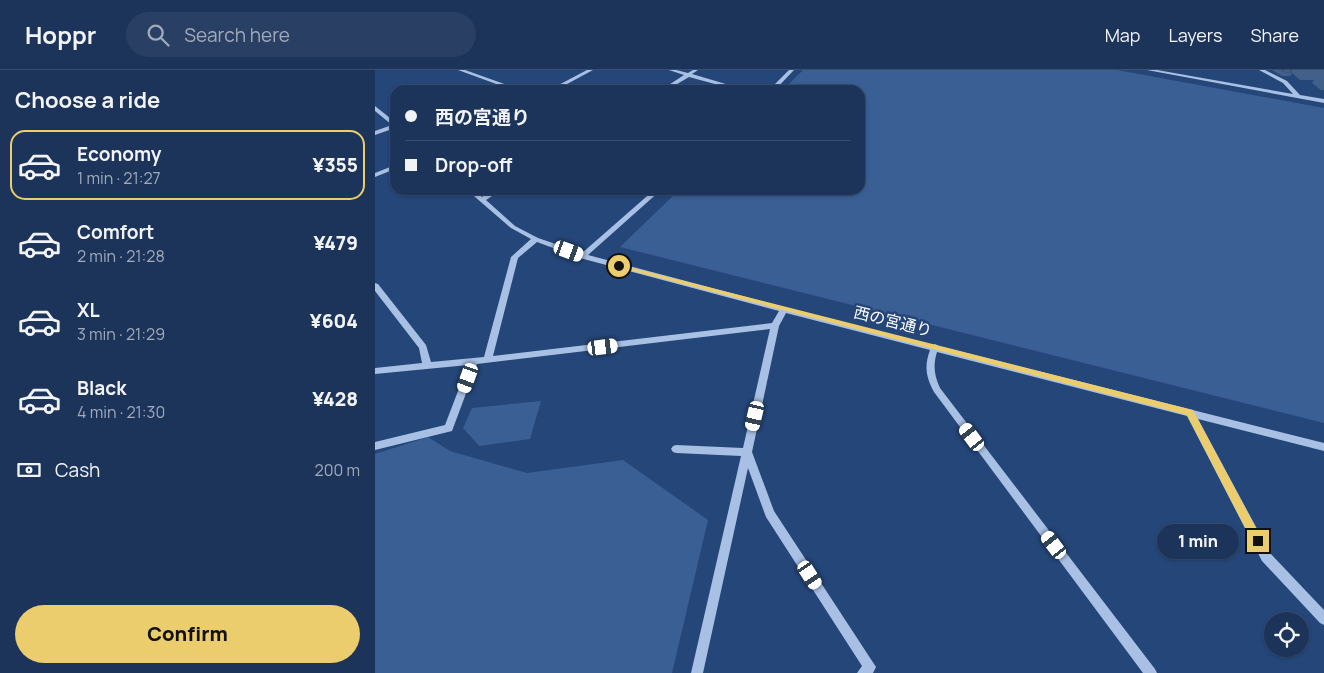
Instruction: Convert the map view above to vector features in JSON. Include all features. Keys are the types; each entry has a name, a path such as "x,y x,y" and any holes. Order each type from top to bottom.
{"street":[{"path":"460,70 504,85"},
{"path":"562,85 591,70"},
{"path":"671,70 725,85"},
{"path":"672,85 696,70"},
{"path":"777,85 792,70"},
{"path":"1149,70 1324,101"},
{"path":"1261,70 1285,82 1299,97"},
{"path":"375,108 390,121"},
{"path":"375,133 390,127"},
{"path":"375,175 390,169"},
{"name":"西の宮通り","path":"476,195 513,227 535,239 583,256 784,310 1324,447"},
{"path":"481,200 489,195"},
{"path":"583,256 652,195"},
{"path":"488,360 515,258 535,239"},
{"path":"375,286 423,347 427,365"},
{"path":"697,673 775,326 784,310"},
{"path":"375,371 474,362 775,326"},
{"path":"935,347 929,368 931,379 937,390 1151,673"},
{"path":"375,446 449,428 474,362"},
{"path":"1190,413 1266,557 1324,619"},
{"path":"676,449 747,452"},
{"path":"747,452 770,514 870,667 863,673"}],"shaded area":[{"path":"803,70 1117,70 1324,108 1324,423 620,247 674,195 865,195 865,85 788,85"},
{"path":"541,401 530,439 479,446 463,428 472,408"},
{"path":"428,437 450,451 527,473 623,460 708,520 672,673 375,673 375,454"}],"building":[{"path":"1281,70 1289,70 1292,72 1284,72"}],"route":[{"path":"619,266 1190,413 1258,541"}]}
